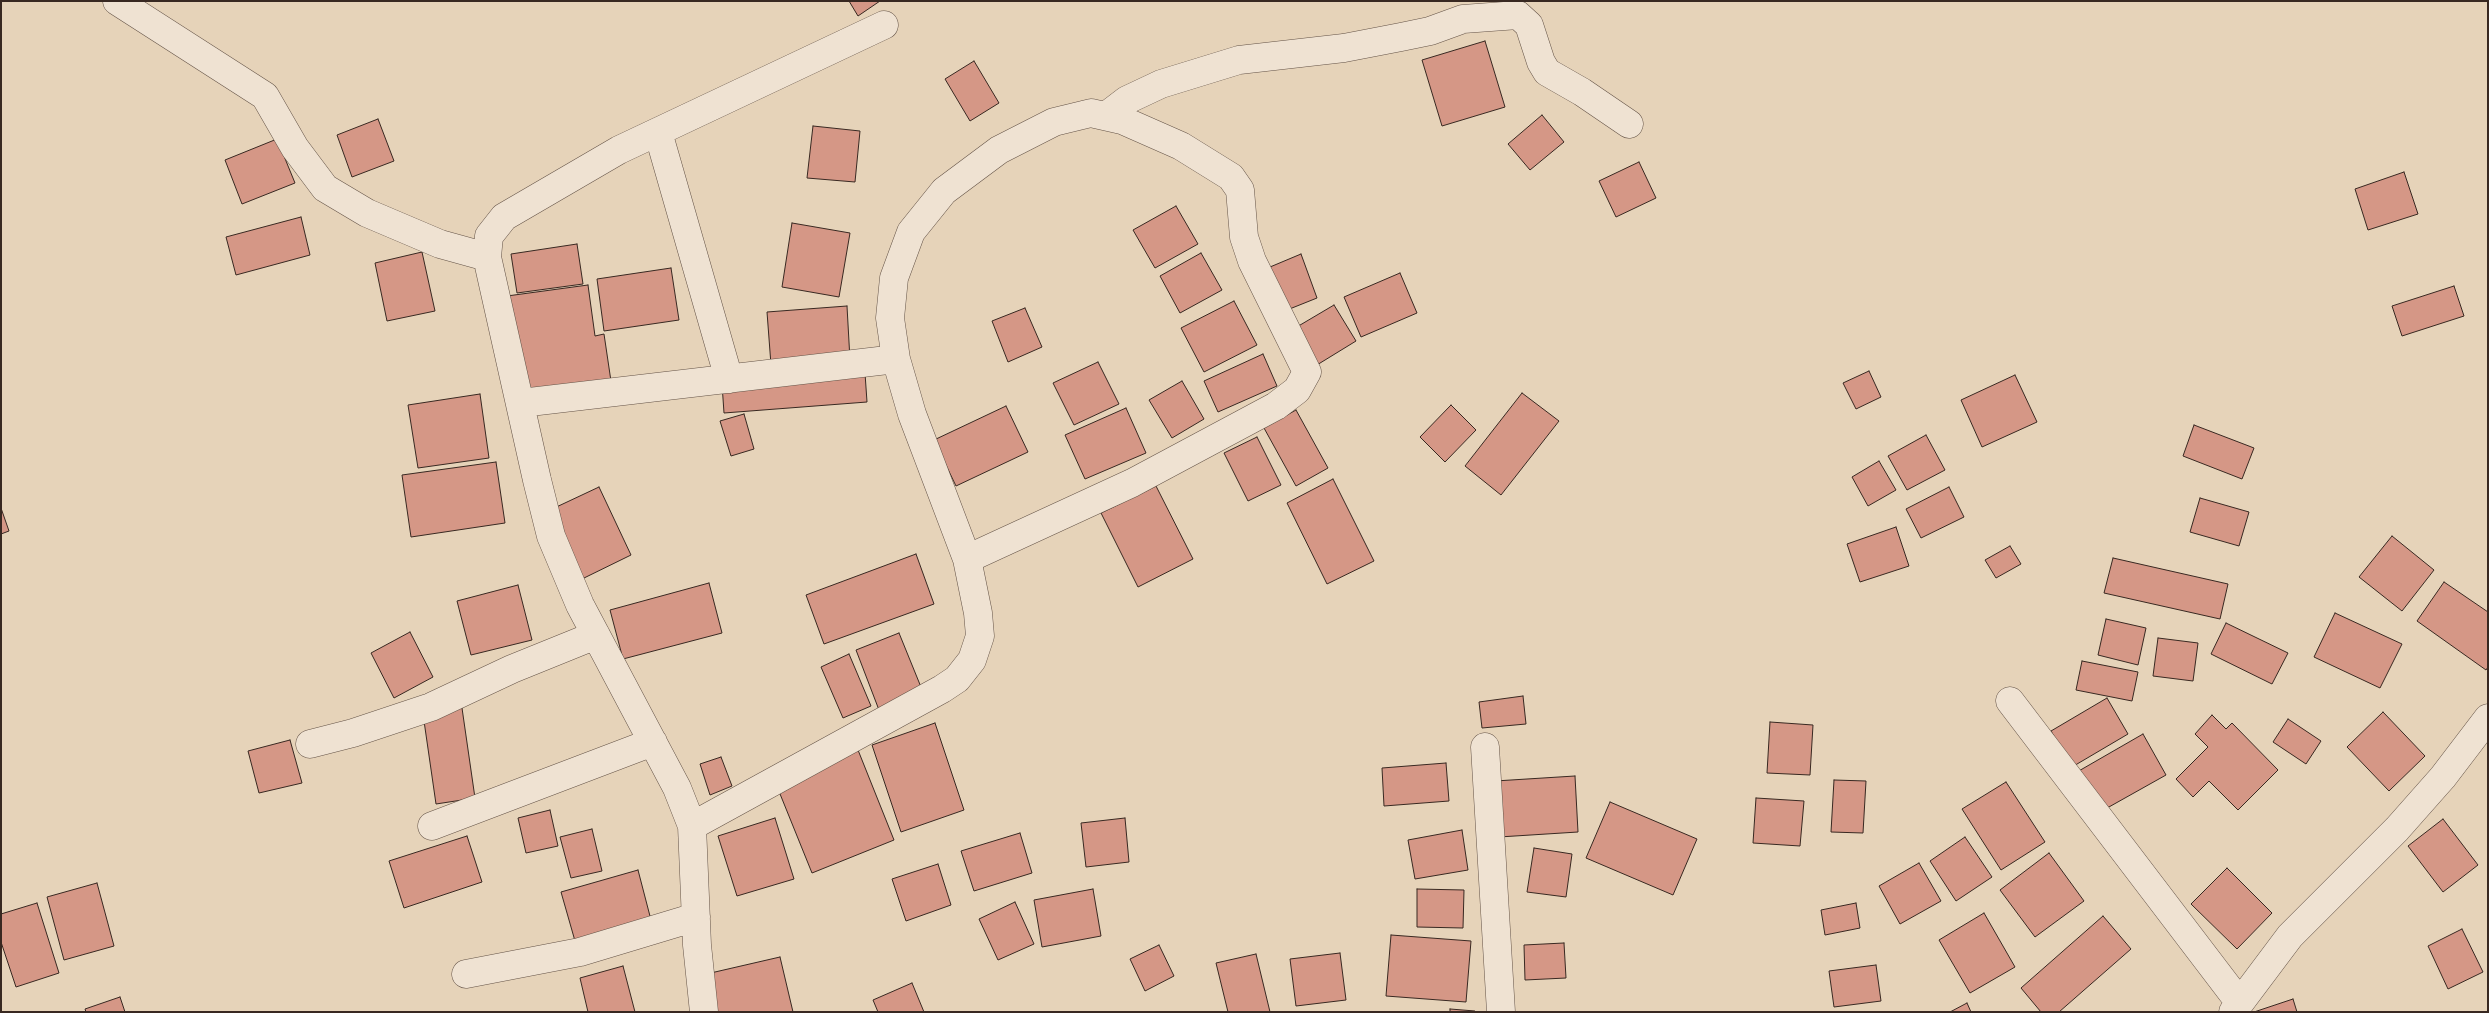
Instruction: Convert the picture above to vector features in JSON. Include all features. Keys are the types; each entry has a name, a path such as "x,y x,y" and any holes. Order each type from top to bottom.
{"street":[{"path":"117,1 265,96 295,148 326,188 367,213 431,240 487,258"},
{"path":"1106,116 1127,100 1161,84 1239,60 1344,48 1430,31 1463,19 1518,15 1529,25 1541,62 1547,72 1582,92 1629,124"},
{"path":"704,1012 696,917 692,826 677,788 580,605 551,536 536,480 521,403 487,258 489,236 504,217 619,150 884,24"},
{"path":"692,826 872,728 957,679 972,660 980,636 978,614 966,559 912,414 896,360 890,318 894,278 911,232 944,191 999,150 1054,122 1091,113 1122,120 1180,146 1217,166 1231,177 1240,190 1244,237 1252,261 1307,372 1297,390 1276,406 1132,483 966,559"},
{"path":"658,132 729,379"},
{"path":"521,403 896,360"},
{"path":"310,744 432,707 512,669 596,635"},
{"path":"2010,701 2236,1007 2290,936 2397,829 2485,729"},
{"path":"432,826 653,742"},
{"path":"1485,747 1502,1012"},
{"path":"466,974 580,952 696,917"}],"building":[{"path":"849,1 880,1 858,16"},
{"path":"1485,41 1505,107 1442,126 1422,60"},
{"path":"974,61 999,103 970,121 945,79"},
{"path":"1542,115 1564,142 1530,170 1508,144"},
{"path":"378,119 394,161 352,177 337,135"},
{"path":"813,126 860,131 855,182 807,178"},
{"path":"277,139 295,183 242,204 225,160"},
{"path":"1639,162 1656,198 1616,217 1599,181"},
{"path":"2404,172 2418,214 2368,230 2355,189"},
{"path":"1176,206 1198,244 1155,268 1133,230"},
{"path":"301,217 310,255 236,275 226,237"},
{"path":"792,223 850,233 839,297 782,287"},
{"path":"577,244 583,284 517,293 511,254"},
{"path":"422,252 435,311 387,321 375,263"},
{"path":"1201,253 1222,290 1180,313 1160,276"},
{"path":"1301,254 1317,298 1287,310 1270,267"},
{"path":"671,268 679,320 604,331 597,279"},
{"path":"1400,273 1417,313 1361,337 1344,297"},
{"path":"588,285 595,336 604,334 612,388 527,400 507,296"},
{"path":"2454,286 2464,316 2402,336 2392,306"},
{"path":"1234,301 1257,345 1204,372 1181,328"},
{"path":"1334,305 1356,341 1312,368 1290,331"},
{"path":"847,306 850,360 771,365 767,312"},
{"path":"1025,308 1042,347 1008,362 992,321"},
{"path":"1263,354 1277,386 1218,412 1204,381"},
{"path":"1098,362 1119,404 1074,425 1053,383"},
{"path":"1869,371 1881,397 1856,409 1843,383"},
{"path":"865,373 867,402 724,413 722,384"},
{"path":"2015,375 2037,422 1982,447 1961,400"},
{"path":"1182,381 1204,419 1172,438 1149,400"},
{"path":"1522,393 1559,421 1501,495 1465,466"},
{"path":"480,394 489,458 418,468 408,405"},
{"path":"1451,405 1476,430 1445,462 1420,437"},
{"path":"1006,406 1028,452 956,486 934,440"},
{"path":"1126,408 1146,453 1085,479 1065,435"},
{"path":"1296,410 1328,468 1296,486 1264,428"},
{"path":"744,414 754,449 731,456 720,421"},
{"path":"2194,425 2254,448 2242,479 2183,456"},
{"path":"1926,435 1945,470 1907,490 1888,456"},
{"path":"1257,437 1281,485 1248,501 1224,453"},
{"path":"1879,461 1896,490 1868,506 1852,477"},
{"path":"496,462 505,523 411,537 402,475"},
{"path":"1333,479 1374,561 1327,584 1287,503"},
{"path":"1156,486 1193,559 1138,587 1101,513"},
{"path":"599,487 631,555 582,579 550,510"},
{"path":"1949,487 1964,517 1921,538 1906,509"},
{"path":"2200,498 2249,512 2239,546 2190,532"},
{"path":"1,508 9,531 1,534"},
{"path":"1896,527 1909,566 1860,582 1847,544"},
{"path":"2392,536 2434,570 2402,611 2359,577"},
{"path":"2010,546 2021,564 1996,578 1985,560"},
{"path":"916,554 934,604 824,644 806,595"},
{"path":"2113,558 2228,584 2220,619 2104,593"},
{"path":"2444,582 2488,612 2488,667 2486,670 2417,621"},
{"path":"709,583 722,633 623,659 610,610"},
{"path":"518,585 532,640 471,655 457,601"},
{"path":"2335,613 2402,644 2380,688 2314,657"},
{"path":"2106,619 2146,628 2138,665 2098,655"},
{"path":"2226,623 2288,653 2272,684 2211,654"},
{"path":"410,632 433,677 394,698 371,653"},
{"path":"899,633 923,692 879,710 856,650"},
{"path":"2158,638 2198,643 2193,681 2153,676"},
{"path":"849,654 871,706 843,718 821,667"},
{"path":"2082,661 2138,672 2132,701 2076,690"},
{"path":"1523,696 1526,724 1482,728 1479,702"},
{"path":"2107,698 2128,734 2072,767 2051,731"},
{"path":"462,708 475,798 436,804 423,714"},
{"path":"2383,712 2425,756 2389,791 2347,747"},
{"path":"2212,715 2226,729 2232,723 2278,770 2238,810 2209,781 2193,797 2176,779 2208,747 2195,734"},
{"path":"2288,719 2321,741 2306,764 2273,742"},
{"path":"1770,722 1813,725 1810,775 1767,773"},
{"path":"935,723 964,810 901,832 872,745"},
{"path":"2143,734 2166,775 2100,812 2077,772"},
{"path":"290,740 302,783 259,793 248,751"},
{"path":"858,750 894,840 812,873 776,784"},
{"path":"721,757 732,786 710,795 700,764"},
{"path":"1446,763 1449,801 1384,806 1382,768"},
{"path":"1575,776 1578,832 1499,837 1495,781"},
{"path":"1834,780 1866,781 1863,833 1831,832"},
{"path":"2006,782 2045,842 2001,870 1962,809"},
{"path":"1756,798 1804,801 1800,846 1753,843"},
{"path":"1610,802 1697,839 1673,895 1586,858"},
{"path":"550,810 558,846 526,853 518,818"},
{"path":"775,818 794,879 737,896 718,836"},
{"path":"1125,818 1129,862 1086,867 1081,823"},
{"path":"2443,819 2478,865 2443,892 2408,846"},
{"path":"592,829 602,871 571,878 560,837"},
{"path":"1462,830 1468,870 1415,879 1408,840"},
{"path":"1020,833 1032,873 974,891 961,851"},
{"path":"467,836 482,882 404,908 389,861"},
{"path":"1965,837 1992,877 1956,901 1930,861"},
{"path":"1534,848 1572,854 1566,897 1527,892"},
{"path":"2049,853 2084,901 2035,937 2000,890"},
{"path":"1919,863 1941,901 1900,924 1879,886"},
{"path":"938,864 951,905 906,921 892,879"},
{"path":"2227,868 2272,913 2237,949 2191,904"},
{"path":"638,870 651,920 575,941 561,892"},
{"path":"97,883 114,946 64,960 47,897"},
{"path":"1093,889 1101,936 1042,947 1034,900"},
{"path":"1417,889 1464,890 1463,928 1417,927"},
{"path":"1015,902 1034,944 998,960 979,919"},
{"path":"37,903 59,973 16,987 1,942 1,914"},
{"path":"1856,903 1860,928 1825,935 1821,910"},
{"path":"1984,913 2015,967 1970,993 1939,940"},
{"path":"2103,916 2131,949 2059,1012 2041,1012 2021,988"},
{"path":"2462,929 2483,972 2448,989 2428,946"},
{"path":"1391,935 1471,941 1466,1002 1386,996"},
{"path":"1564,943 1566,978 1525,980 1524,945"},
{"path":"1159,945 1174,976 1145,991 1130,959"},
{"path":"1340,953 1346,1000 1296,1006 1290,959"},
{"path":"1256,954 1270,1012 1228,1012 1216,963"},
{"path":"780,957 793,1012 710,1012 702,975"},
{"path":"1876,965 1881,1001 1834,1007 1829,971"},
{"path":"623,966 635,1012 588,1012 580,978"},
{"path":"912,983 924,1012 878,1012 873,1000"},
{"path":"120,997 125,1012 86,1012 85,1009"},
{"path":"2293,999 2297,1012 2254,1012"},
{"path":"1967,1003 1971,1012 1950,1012"},
{"path":"1450,1009 1475,1011 1475,1012 1450,1012"}]}
